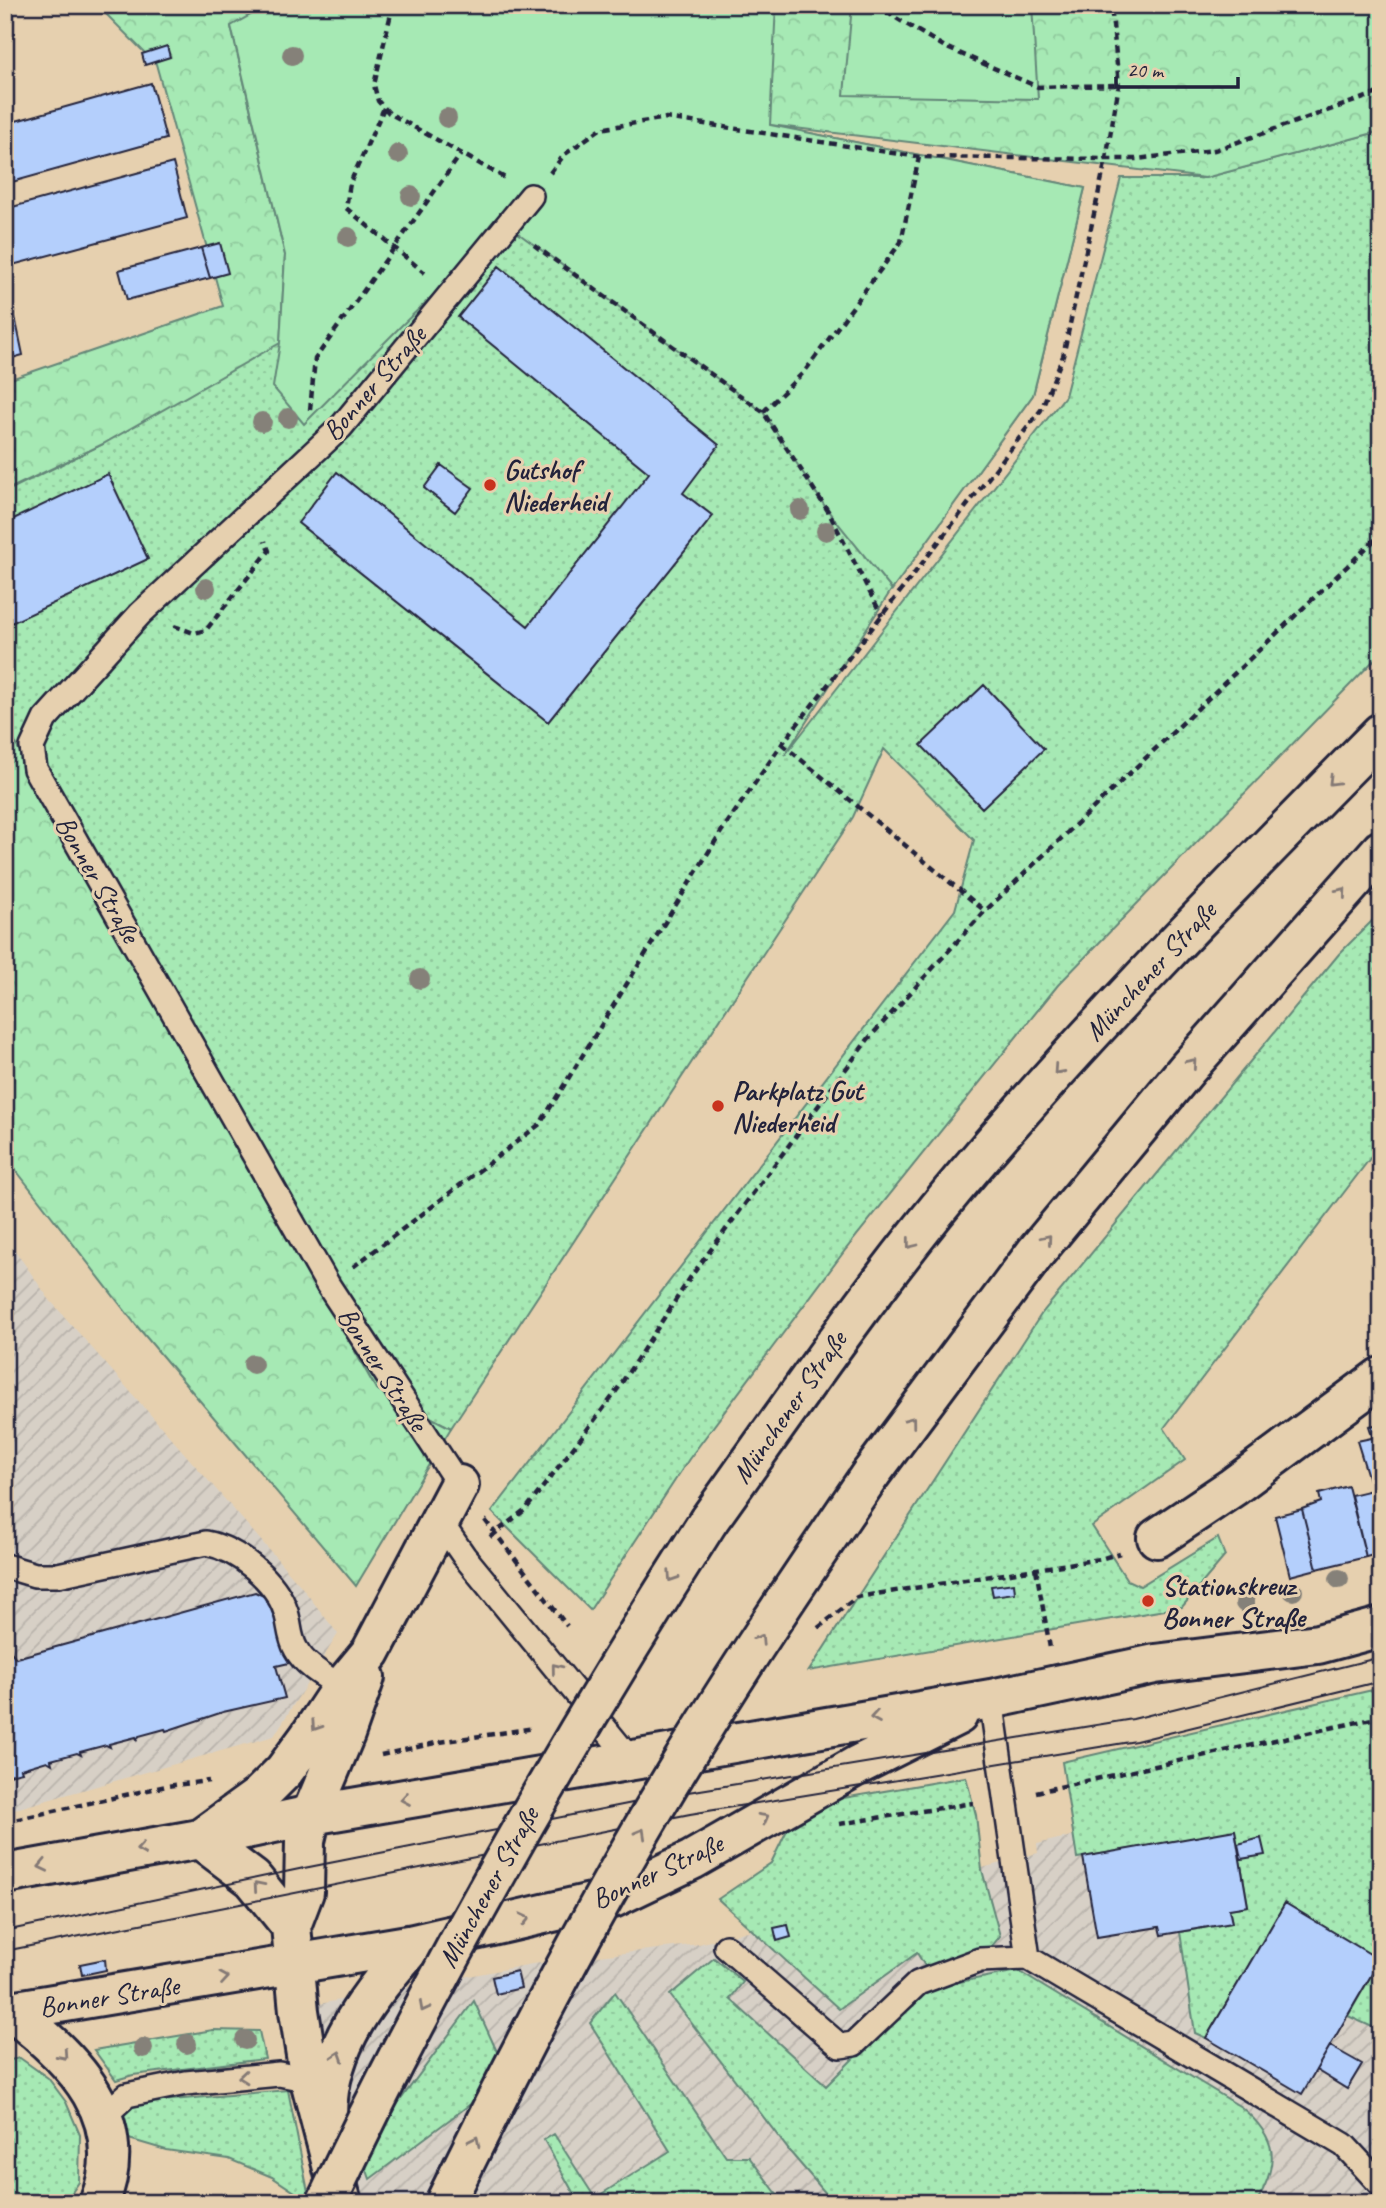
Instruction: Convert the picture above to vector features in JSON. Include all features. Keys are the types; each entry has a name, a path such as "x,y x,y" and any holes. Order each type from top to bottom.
{"main road":[{"name":"Münchener Straße","path":"326,2203 401,2051 541,1791 621,1657 709,1520 848,1325 973,1166 1140,978 1381,733"},
{"path":"445,2203 515,2060 669,1784 801,1576 870,1475 1036,1252 1187,1069 1381,850"},
{"path":"1157,1538 1233,1486 1381,1377"},
{"name":"Bonner Straße","path":"200,1839 230,1820 284,1771 342,1687 371,1652 459,1485"},
{"name":"Bonner Straße","path":"5,1874 200,1839 311,1815 991,1699 1155,1664 1318,1644 1381,1627"},
{"name":"Bonner Straße","path":"295,1966 291,1926 304,1892 305,1841 311,1815 360,1695 371,1652"},
{"name":"Bonner Straße","path":"8,2012 414,1944 613,1898 692,1860 858,1765 991,1699"},
{"path":"200,1839 253,1879 291,1926"},
{"name":"Münchener Straße","path":"327,2147 328,2095 338,2052 374,1989 414,1944"},
{"name":"Münchener Straße","path":"295,1966 310,2080 342,2203"},
{"path":"8,2012 53,2043 86,2081 103,2117 110,2153 106,2187 99,2203"}],"lane":[{"name":"Bonner Straße","path":"459,1485 328,1285 35,769 32,747 45,719 140,614 341,428 530,196"},
{"path":"439,1520 464,1556 597,1719 647,1756"},
{"path":"5,1566 35,1575 58,1575 206,1543 221,1546 241,1558 275,1591 286,1611 289,1633 296,1651 313,1668 342,1687"},
{"path":"991,1699 1028,1958"},
{"path":"726,1947 840,2046 854,2044 918,1983 980,1960 1028,1958 1344,2145 1381,2185"},
{"path":"103,2117 127,2095 186,2083 279,2074 310,2080"}],"path":[{"path":"393,5 374,85 378,101 388,113 530,196 564,156 600,129 666,118 919,157 1136,159 1215,150 1381,92"},
{"path":"328,1285 540,1124 721,832 782,744 1041,410 1063,356 1106,159 1119,85 1111,5"},
{"path":"886,12 945,47 1038,87 1119,85"},
{"path":"384,108 351,183 346,208 450,293"},
{"path":"317,449 309,404 315,359 461,154"},
{"path":"763,412 804,371 901,242 919,157"},
{"path":"507,225 763,412 828,510 882,616"},
{"path":"140,614 194,633 206,630 269,551 266,542 241,520"},
{"path":"496,1534 526,1509 612,1396 692,1275 869,1038 985,911 1381,534"},
{"path":"782,744 985,911"},
{"path":"459,1485 569,1629"},
{"path":"814,1631 857,1597 1111,1557 1157,1538"},
{"path":"1037,1569 1056,1685"},
{"path":"1066,1787 1381,1717"},
{"path":"375,1756 440,1742 597,1719"},
{"path":"5,1822 153,1789 216,1780"},
{"path":"830,1826 972,1804"}],"shaded area":[{"path":"5,1236 49,1299 300,1585 338,1634 274,1736 5,1812"},
{"path":"1381,1763 1381,2203 358,2203 319,2004 532,1964 699,1944 1038,1853 1037,1844"}],"green space":[{"path":"97,5 268,5 231,27 285,255 280,343 103,444 5,491 5,381 223,306 156,64"},
{"path":"268,5 770,125 1085,188 1033,395 892,589 785,755 1065,396 1121,178 1205,178 1381,131 1381,653 1058,985 846,1249 689,1459 590,1610 492,1512 955,910 974,840 884,749 853,817 451,1428 376,1389 5,725 5,492 103,444 285,255 231,26"},
{"path":"268,5 776,5 770,125 1085,188 1033,395 892,590 828,511 763,412 507,225 304,424 273,387 280,343 285,255 231,26"},
{"path":"457,5 1381,5 1381,131 1205,178 770,125"},
{"path":"852,5 1032,5 1038,99 844,95"},
{"path":"5,725 376,1389 451,1428 356,1586 136,1325 5,1156"},
{"path":"1381,912 1381,1144 1164,1428 1185,1460 1092,1526 1127,1580 1140,1586 1218,1538 1225,1556 1182,1607 809,1671 1042,1313 1339,954"},
{"path":"1381,1688 1381,2031 1348,2016 1380,1960 1285,1903 1206,2038 1195,2033 1180,1932 1232,1923 1229,1909 1248,1906 1235,1831 1077,1858 1062,1762"},
{"path":"966,1777 976,1815 982,1870 1000,1936 988,1951 928,1971 917,1953 839,2009 718,1899 771,1863 790,1824 832,1800"},
{"path":"714,1958 743,1982 730,1999 826,2086 922,1989 1018,1971 1241,2107 1262,2129 1268,2140 1272,2163 1264,2188 1256,2203 834,2203 791,2153 670,1995"},
{"path":"615,1992 726,2157 749,2157 784,2203 645,2203 633,2196 627,2203 579,2203 544,2140 554,2134 595,2198 670,2151 590,2023"},
{"path":"474,2001 508,2076 370,2179 361,2153"},
{"path":"213,2030 259,2031 265,2059 133,2075 116,2080 94,2050"},
{"path":"20,2058 48,2078 66,2102 80,2135 79,2182 65,2203 5,2203 5,2061"},
{"path":"288,2090 310,2202 272,2177 229,2159 166,2150 122,2137 121,2112 137,2103"}],"building":[{"path":"167,46 170,57 145,65 142,54"},
{"path":"151,83 166,139 5,184 5,124"},
{"path":"173,163 187,218 5,267 5,209"},
{"path":"220,243 228,273 210,278 201,248"},
{"path":"201,248 210,278 127,300 119,270"},
{"path":"499,266 719,445 683,493 713,516 548,722 298,523 337,472 528,626 649,473 458,317"},
{"path":"13,307 23,355 5,360 5,309"},
{"path":"441,465 473,488 455,512 424,488"},
{"path":"108,474 148,559 5,626 5,523"},
{"path":"984,685 1044,749 982,808 921,745"},
{"path":"1381,1424 1381,1436 1373,1438 1369,1426"},
{"path":"1381,1436 1381,1480 1370,1483 1357,1441"},
{"path":"1381,1480 1381,1553 1366,1557 1351,1495 1372,1490 1370,1483"},
{"path":"1348,1486 1366,1557 1317,1569 1302,1509 1321,1502 1319,1494"},
{"path":"1302,1509 1317,1569 1290,1576 1275,1516"},
{"path":"1014,1583 1015,1593 993,1596 991,1586"},
{"path":"255,1592 268,1598 289,1663 276,1666 285,1698 223,1712 166,1731 165,1729 139,1736 137,1740 136,1737 109,1744 110,1747 106,1745 80,1752 81,1755 77,1753 51,1760 52,1764 47,1761 5,1776 5,1644 16,1658"},
{"path":"1235,1830 1248,1906 1229,1909 1232,1923 1161,1935 1159,1927 1097,1937 1083,1857"},
{"path":"1261,1838 1265,1855 1241,1859 1238,1844"},
{"path":"1285,1903 1380,1960 1302,2094 1206,2038"},
{"path":"788,1925 791,1937 777,1941 774,1928"},
{"path":"105,1959 106,1970 82,1975 80,1964"},
{"path":"517,1971 521,1988 496,1994 492,1977"},
{"path":"1330,2046 1362,2064 1347,2089 1316,2070"}],"tram line":[{"path":"5,1931 304,1868 688,1792 1133,1719 1381,1657"},
{"path":"5,1951 690,1814 1136,1741 1381,1681"}],"place":[{"name":"Gutshof Niederheid","path":"490,485"},
{"name":"Parkplatz Gut Niederheid","path":"718,1106"},
{"name":"Stationskreuz Bonner Straße","path":"1148,1601"}]}
